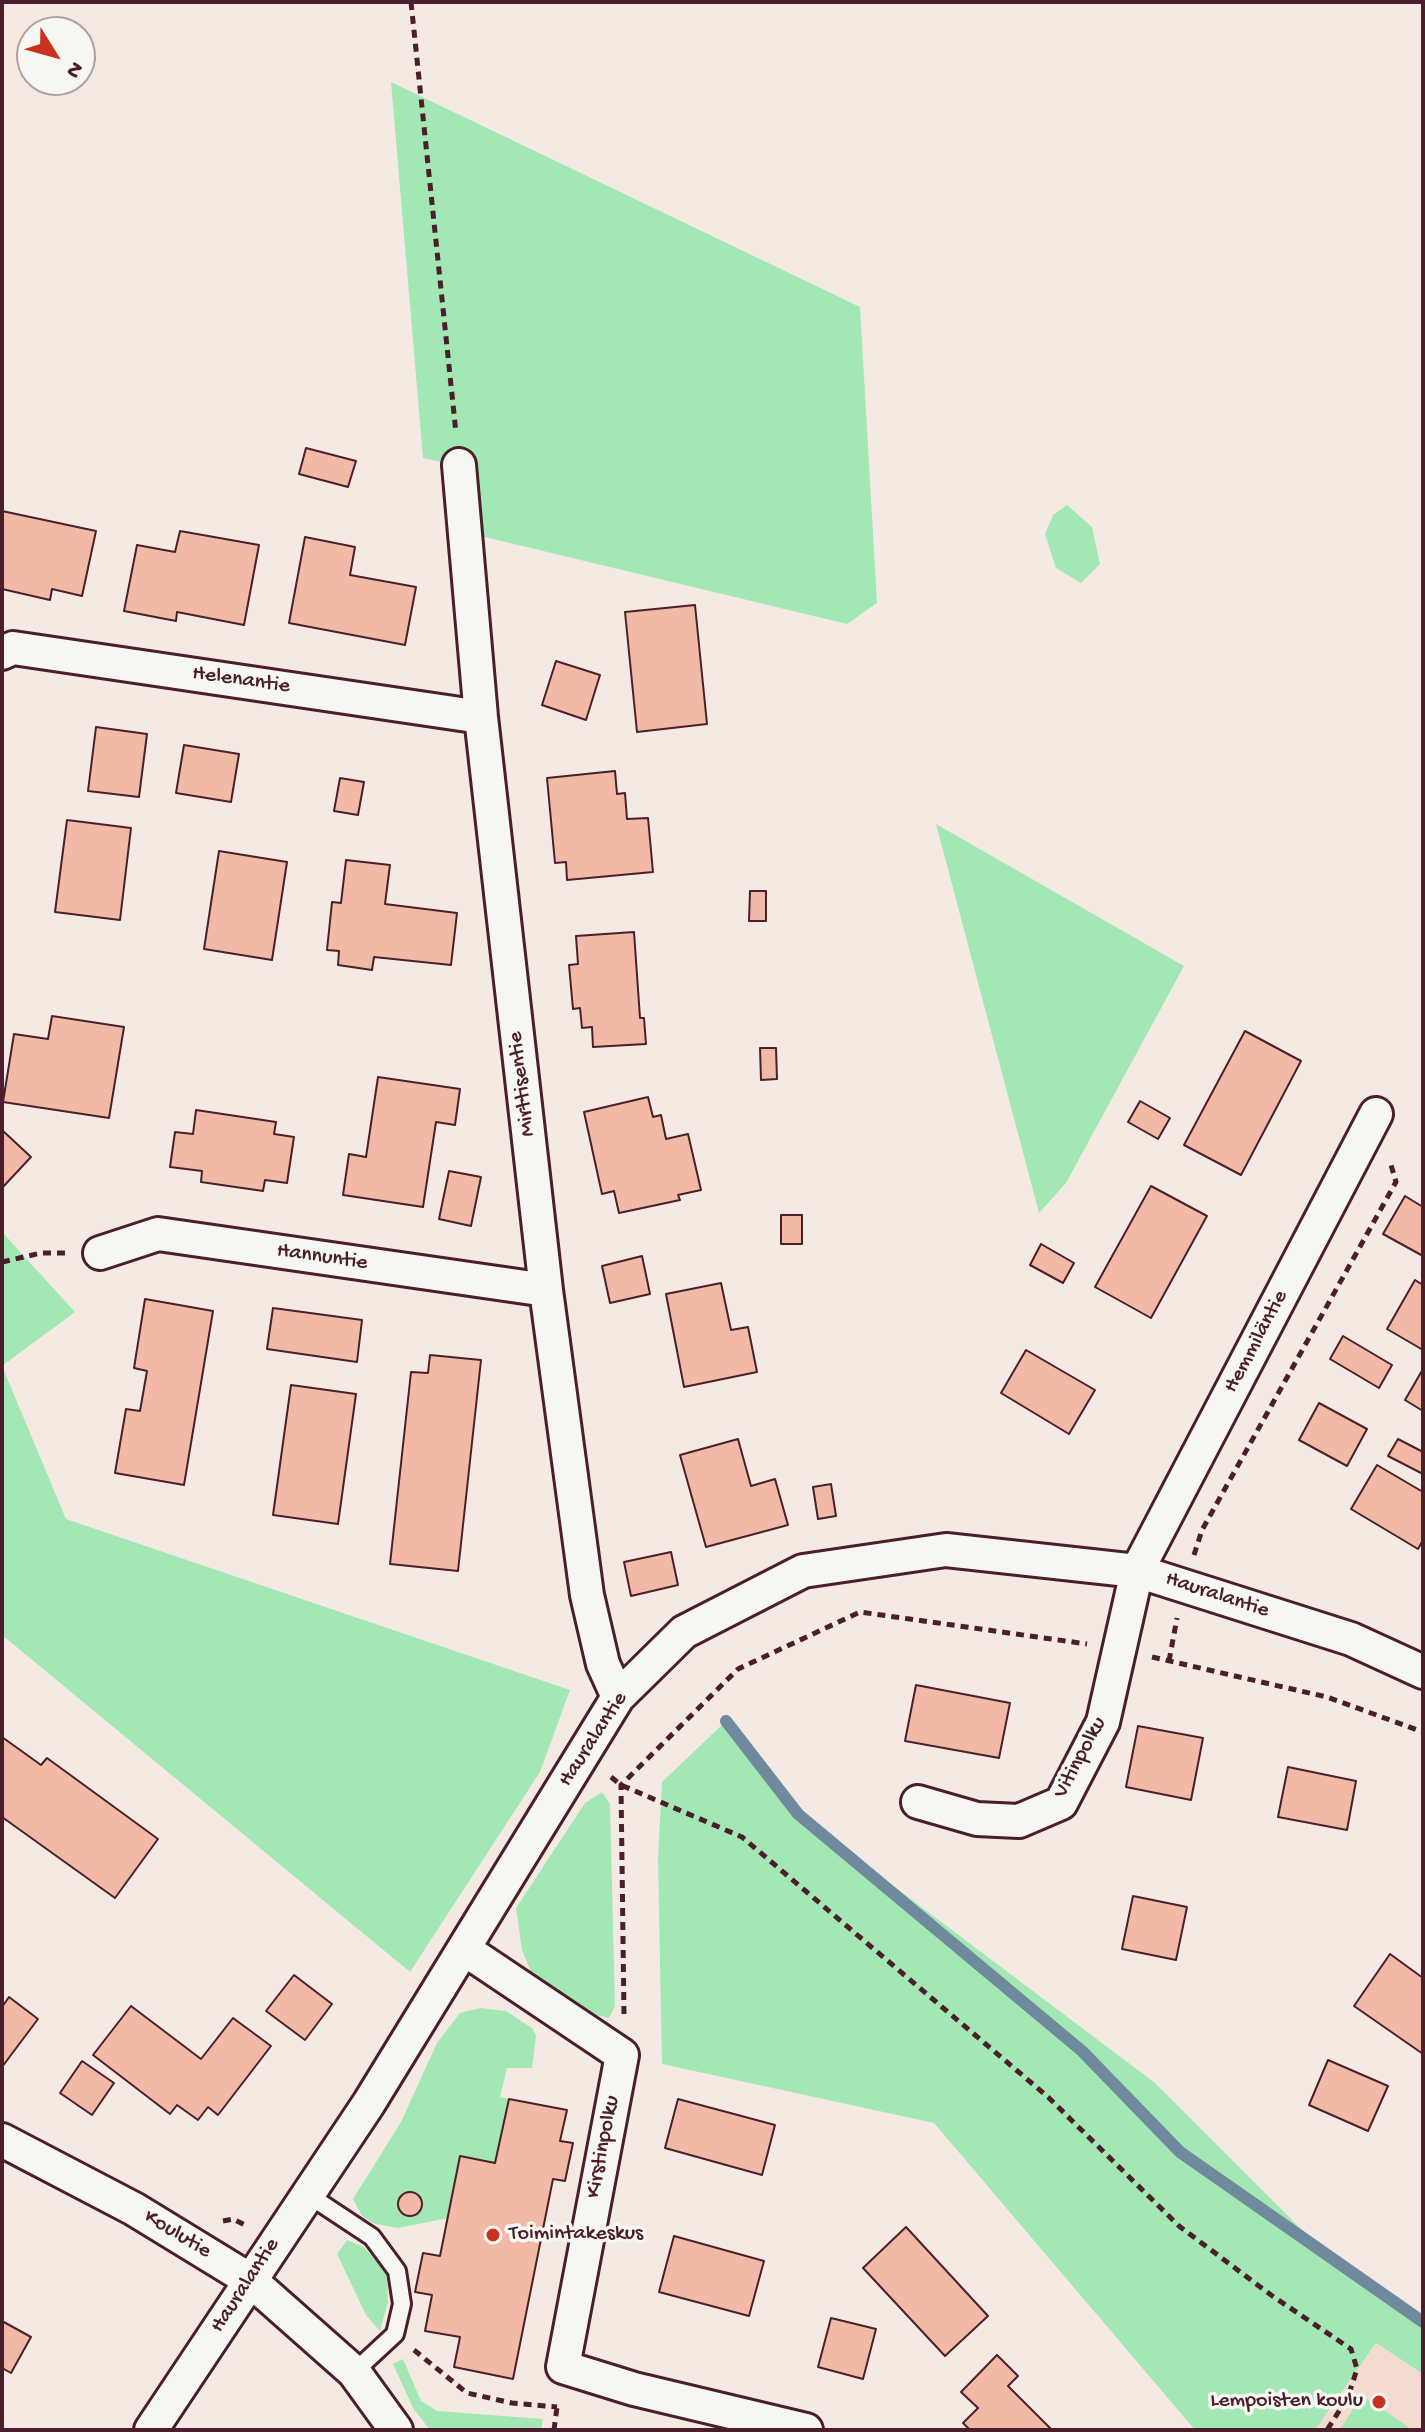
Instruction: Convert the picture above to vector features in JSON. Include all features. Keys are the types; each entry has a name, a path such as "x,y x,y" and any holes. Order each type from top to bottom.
{"street":[{"name":"Mirttisentie","path":"459,465 481,717 546,1290 587,1595 603,1664 618,1697"},
{"name":"Helenantie","path":"2,653 13,648 481,717"},
{"name":"Hemmiläntie","path":"1137,1571 1376,1114"},
{"name":"Hannuntie","path":"100,1253 158,1234 546,1290"},
{"name":"Hauralantie","path":"151,2430 369,2103 618,1697 684,1632 803,1571 946,1550 1137,1571 1351,1639 1423,1672"},
{"name":"Vitinpolku","path":"918,1802 977,1819 1019,1821 1061,1803 1103,1722 1137,1571"},
{"path":"464,1949 622,2055"},
{"name":"Kirstinpolku","path":"622,2055 563,2367 634,2389 806,2430"},
{"name":"Koulutie","path":"2,2140 134,2209 250,2280 354,2372 396,2430"}],"lane":[{"path":"307,2194 372,2237 397,2271 402,2304 395,2334 354,2372"}],"path":[{"path":"411,2 459,465"},
{"path":"1169,1661 1183,1586 1202,1530 1396,1182 1376,1114"},
{"path":"2,1262 41,1253 100,1253"},
{"path":"622,2055 625,2001 621,1785 738,1669 860,1612 1121,1649 1327,1697 1423,1732"},
{"path":"621,1785 742,1837 1048,2097 1179,2226 1271,2295 1351,2349 1357,2369 1348,2397 1327,2430"},
{"path":"395,2334 467,2393 512,2403 557,2407"}],"shaded area":[{"name":"Lempoisten koulu","path":"1376,2343 1423,2374 1423,2430 1315,2430"}],"green space":[{"path":"391,82 860,307 877,603 847,624 464,532 459,466 423,458"},
{"path":"1067,505 1092,527 1100,564 1081,583 1056,568 1045,534 1053,515"},
{"path":"936,824 1184,966 1066,1183 1039,1213"},
{"path":"2,1232 75,1312 2,1366"},
{"path":"2,1366 66,1519 570,1690 540,1772 410,1972 2,1635"},
{"path":"726,1721 798,1814 1155,2083 1302,2230 1372,2287 1423,2321 1423,2374 1376,2343 1315,2430 1195,2430 934,2123 662,2064 658,1859 662,1782"},
{"path":"602,1792 610,1804 615,2006 609,2018 596,2015 532,1974 522,1950 516,1908 585,1803"},
{"path":"480,2008 506,2011 532,2028 536,2036 532,2068 507,2068 500,2097 509,2099 495,2163 448,2218 398,2228 375,2224 362,2216 353,2199 401,2122 437,2043 460,2013"},
{"path":"347,2240 364,2247 387,2272 388,2302 380,2331 366,2315 337,2254"},
{"path":"403,2359 421,2401 437,2411 543,2419 541,2430 430,2430 413,2408 393,2364"},
{"path":"1363,2396 1413,2430 1339,2430"}],"building":[{"path":"306,448 356,461 348,487 299,474"},
{"path":"2,511 96,531 82,596 52,589 50,600 2,589"},
{"path":"180,531 259,545 244,625 177,612 176,621 124,611 137,545 175,552"},
{"path":"305,537 355,547 350,575 416,587 405,645 289,623"},
{"path":"695,605 707,724 637,732 625,612"},
{"path":"556,661 600,675 586,720 542,705"},
{"path":"96,727 147,734 139,797 88,791"},
{"path":"184,745 239,754 231,802 176,793"},
{"path":"615,771 617,794 625,793 627,819 648,818 653,872 567,880 566,862 555,863 547,778"},
{"path":"340,778 364,782 358,815 334,811"},
{"path":"67,820 131,828 120,920 55,912"},
{"path":"219,851 287,862 272,960 204,949"},
{"path":"346,860 390,865 385,904 457,913 451,965 374,957 372,970 338,965 339,951 327,950 332,902 341,903"},
{"path":"750,891 766,891 766,921 749,921"},
{"path":"634,932 640,1018 644,1018 646,1044 593,1047 592,1027 582,1028 580,1008 573,1009 569,965 578,964 576,936"},
{"path":"52,1016 124,1027 109,1118 3,1102 14,1034 48,1039"},
{"path":"1245,1031 1301,1061 1241,1175 1184,1145"},
{"path":"760,1048 776,1048 777,1079 761,1080"},
{"path":"378,1077 460,1089 455,1125 436,1122 423,1207 343,1195 349,1154 366,1157"},
{"path":"648,1097 653,1117 661,1115 666,1139 688,1134 701,1190 678,1195 680,1200 619,1213 614,1191 602,1194 584,1112"},
{"path":"1140,1101 1170,1118 1158,1139 1128,1122"},
{"path":"196,1110 276,1122 274,1134 294,1137 287,1183 265,1180 263,1191 201,1182 202,1171 170,1167 175,1132 193,1134"},
{"path":"2,1130 31,1157 2,1188"},
{"path":"449,1171 481,1177 471,1226 439,1219"},
{"path":"1151,1186 1207,1216 1151,1318 1095,1287"},
{"path":"1405,1196 1423,1207 1423,1256 1383,1234"},
{"path":"781,1215 802,1215 802,1244 781,1244"},
{"path":"1041,1244 1074,1263 1063,1283 1030,1265"},
{"path":"642,1256 650,1294 610,1303 602,1266"},
{"path":"1415,1280 1423,1285 1423,1350 1387,1329"},
{"path":"721,1283 731,1330 748,1327 757,1372 684,1387 666,1294"},
{"path":"145,1299 213,1311 184,1485 115,1473 126,1409 140,1411 147,1371 134,1368"},
{"path":"273,1308 362,1320 357,1362 267,1349"},
{"path":"1343,1336 1392,1365 1379,1388 1330,1359"},
{"path":"1026,1350 1095,1390 1069,1434 1001,1393"},
{"path":"430,1355 481,1360 458,1571 390,1564 411,1372 428,1373"},
{"path":"1423,1369 1423,1411 1405,1400"},
{"path":"291,1385 356,1394 338,1524 273,1515"},
{"path":"1319,1403 1367,1429 1347,1466 1299,1440"},
{"path":"738,1439 751,1486 775,1479 788,1525 706,1547 680,1455"},
{"path":"1398,1439 1423,1452 1423,1474 1388,1456"},
{"path":"1377,1465 1423,1492 1423,1540 1418,1549 1351,1509"},
{"path":"831,1484 836,1516 818,1519 813,1487"},
{"path":"671,1552 678,1585 631,1596 624,1562"},
{"path":"916,1685 1010,1703 999,1758 905,1741"},
{"path":"1138,1726 1203,1738 1191,1800 1126,1787"},
{"path":"2,1737 41,1765 47,1758 158,1839 115,1898 2,1817"},
{"path":"1288,1767 1356,1781 1347,1830 1278,1817"},
{"path":"1133,1896 1187,1907 1176,1960 1122,1949"},
{"path":"1390,1954 1423,1978 1423,2054 1354,2006"},
{"path":"294,1975 332,2004 305,2040 266,2011"},
{"path":"9,1997 38,2019 2,2067 2,2007"},
{"path":"131,2006 201,2059 233,2018 271,2046 218,2115 208,2107 198,2120 177,2105 170,2114 93,2055"},
{"path":"1328,2060 1388,2086 1368,2131 1309,2105"},
{"path":"82,2061 114,2083 92,2115 60,2093"},
{"name":"Toimintakeskus","path":"509,2099 567,2110 560,2141 573,2143 565,2181 553,2179 513,2379 454,2367 460,2337 425,2331 432,2295 415,2292 423,2253 440,2256 460,2156 495,2163"},
{"path":"678,2099 775,2125 762,2175 665,2148"},
{"path":"410,2192 418,2196 422,2204 418,2212 410,2216 402,2212 398,2204 402,2196"},
{"path":"906,2227 988,2316 945,2356 863,2268"},
{"path":"674,2236 764,2261 749,2316 659,2292"},
{"path":"831,2318 876,2329 863,2379 818,2367"},
{"path":"2,2321 31,2337 11,2373 2,2368"},
{"path":"997,2355 1018,2376 1008,2386 1052,2430 970,2430 963,2423 978,2408 961,2392"}],"waterway":[{"path":"726,1721 798,1814 1082,2051 1180,2152 1423,2322"}],"place":[{"name":"Toimintakeskus","path":"493,2235"},
{"name":"Lempoisten koulu","path":"1379,2402"}]}
